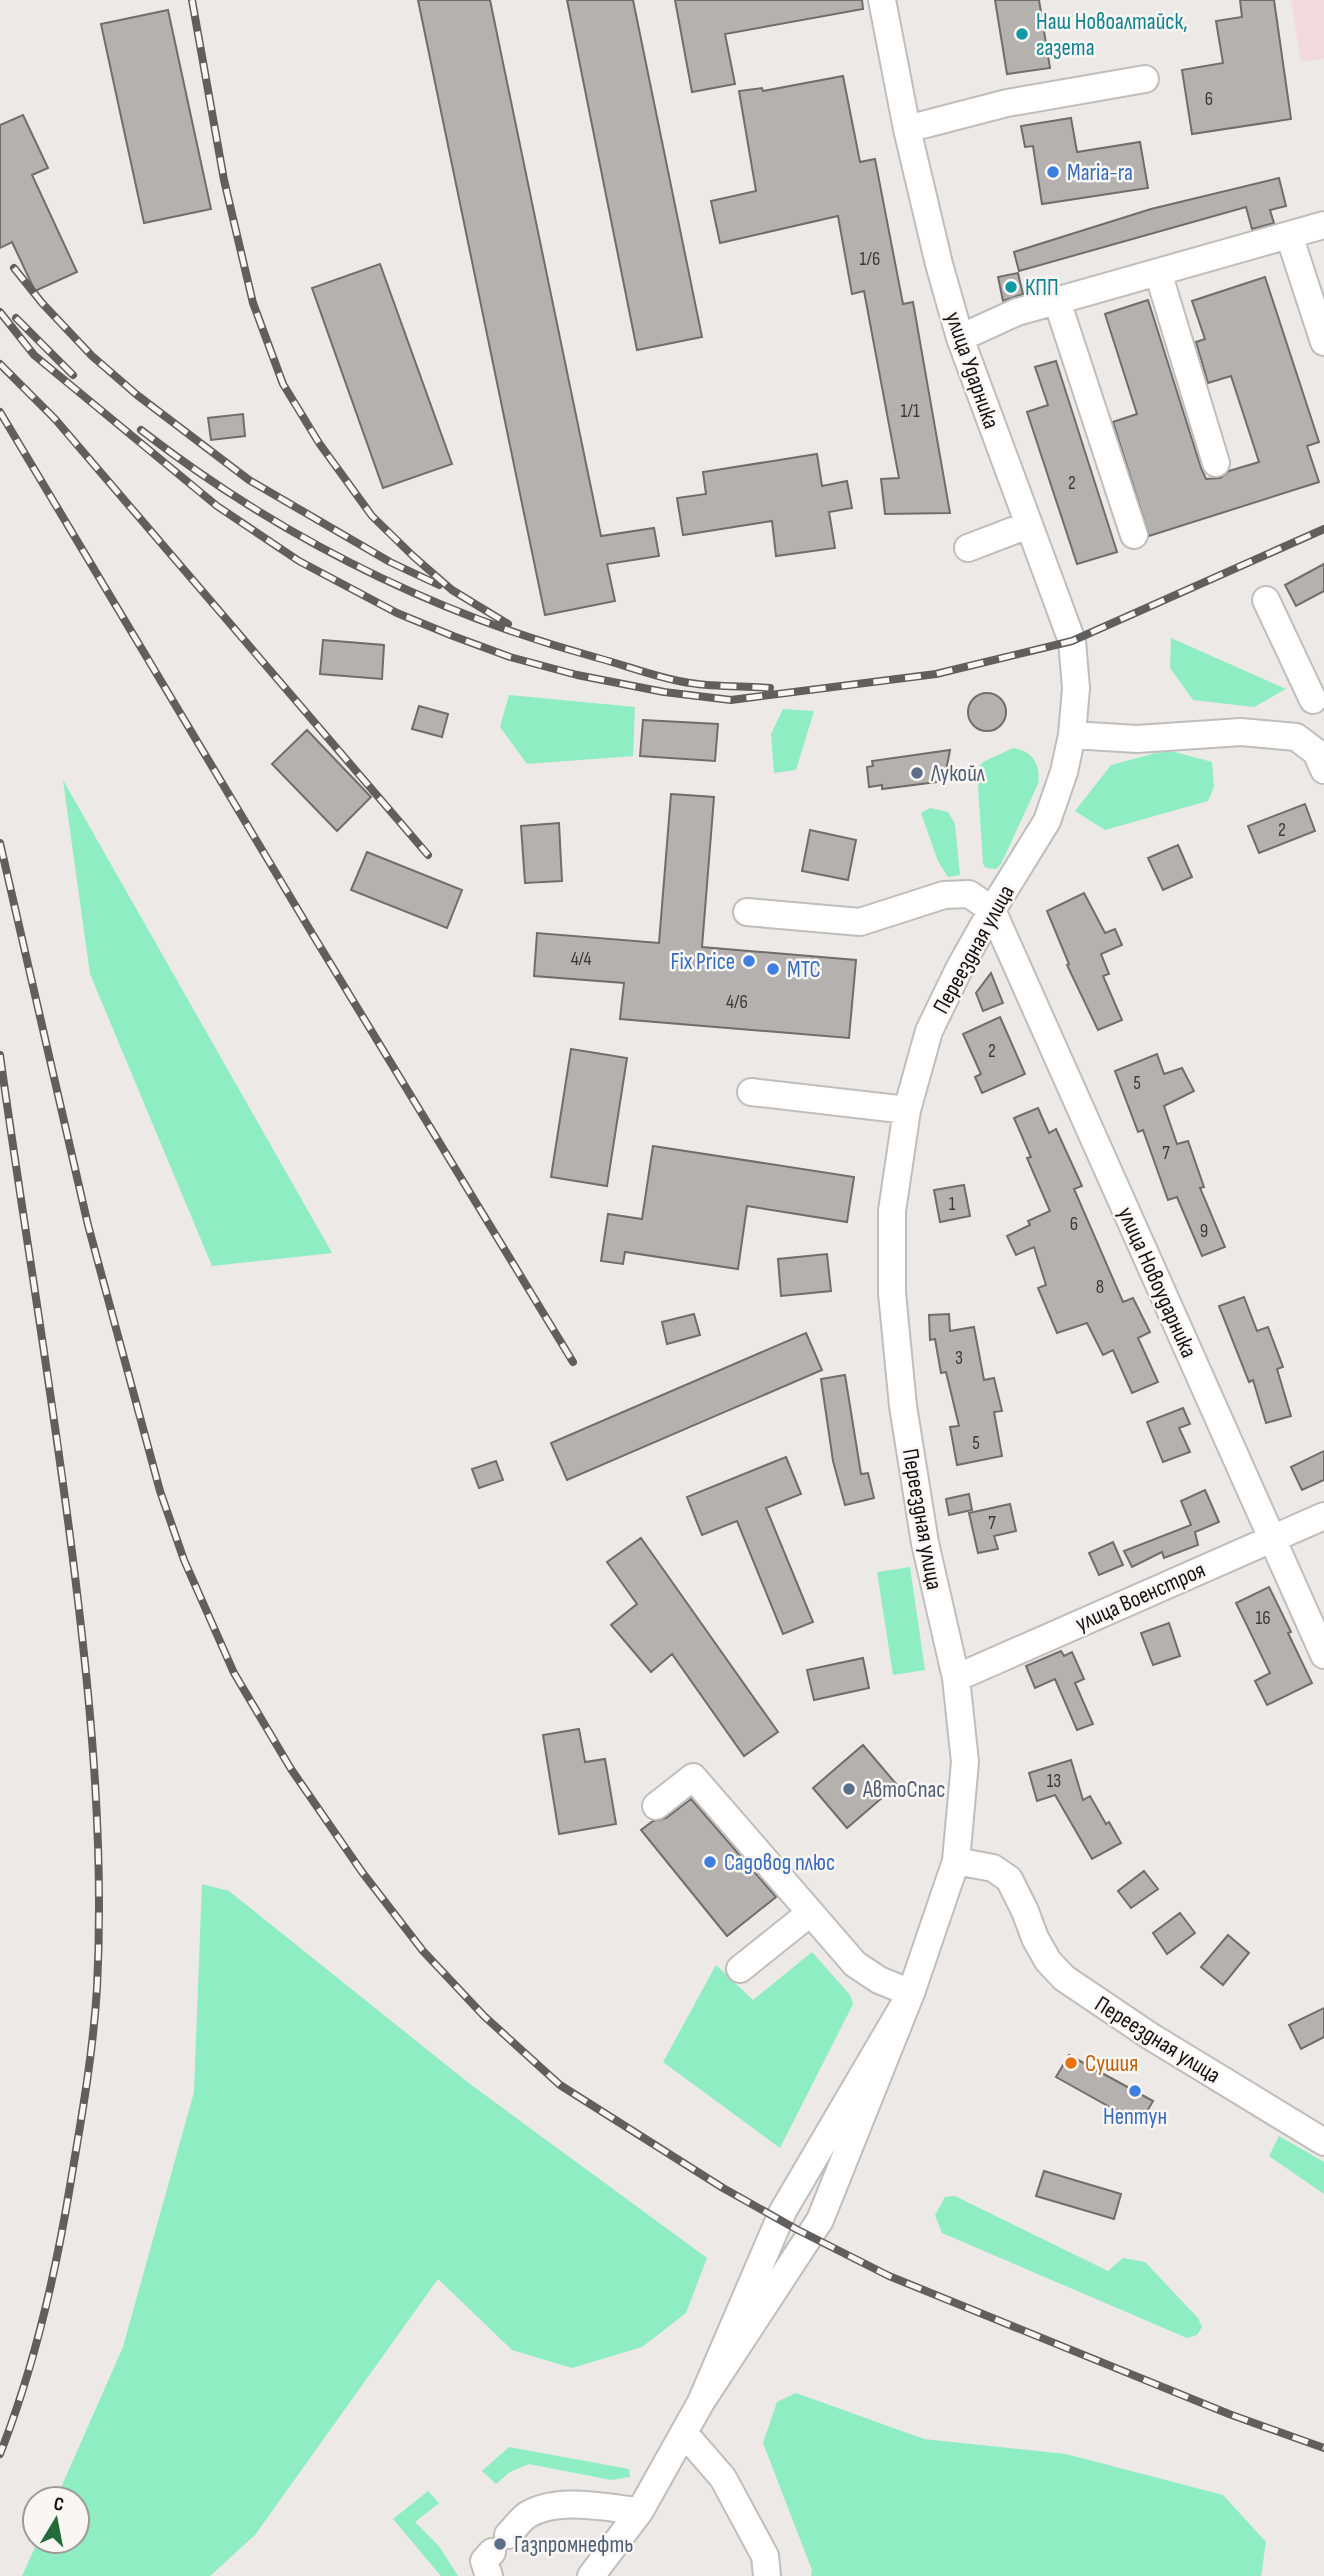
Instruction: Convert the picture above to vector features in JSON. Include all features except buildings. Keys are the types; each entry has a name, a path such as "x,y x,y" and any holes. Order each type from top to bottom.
{"street":[{"name":"улица Ударника","path":"882,0 907,129 939,264 960,338 1072,640 1076,688 1072,735"},
{"path":"907,129 1007,103 1145,79"},
{"path":"960,338 1017,312 1324,225"},
{"path":"1289,235 1324,342"},
{"path":"1158,272 1216,463"},
{"path":"1057,300 1134,536"},
{"path":"968,548 1028,525"},
{"path":"1266,600 1319,697 1296,737"},
{"path":"1072,735 1137,739 1241,732 1296,737 1316,752 1324,769"},
{"name":"Переездная улица","path":"1072,735 1064,772 1047,821 992,910 929,1031 907,1110 892,1210 892,1293 903,1406 925,1542 956,1678 965,1762 956,1861 993,1868 1009,1879 1035,1938 1048,1961 1063,1978 1150,2036 1324,2142"},
{"path":"747,912 860,922 944,895 969,894 992,910"},
{"name":"улица Новоударника","path":"992,910 1324,1655"},
{"path":"751,1092 907,1110"},
{"name":"улица Военстроя","path":"956,1678 1324,1516"},
{"path":"656,1806 693,1777 855,1964 879,1980 911,1993"},
{"path":"591,2576 640,2511 701,2402 820,2220 911,1993 956,1861"},
{"path":"740,1969 810,1913"},
{"path":"701,2402 783,2211 911,1993"},
{"path":"684,2433 723,2478 765,2556 767,2576"},
{"path":"496,2554 526,2516 544,2508 564,2505 640,2511"}],"shaded area":[{"path":"1291,0 1324,0 1324,59 1301,62"}],"green space":[{"path":"1171,638 1286,689 1254,707 1193,700 1170,668"},
{"path":"509,695 635,707 633,756 527,764 500,727"},
{"path":"783,709 814,711 796,770 774,773 771,734"},
{"path":"1013,748 1026,752 1034,760 1038,771 1038,784 1001,864 996,869 986,868 983,864 977,769 983,762"},
{"path":"1167,750 1212,762 1214,787 1208,801 1105,830 1075,811 1111,765"},
{"path":"63,780 332,1253 212,1266 90,974"},
{"path":"930,808 948,812 955,824 960,875 948,877 938,861 921,813"},
{"path":"910,1567 925,1670 893,1675 877,1572"},
{"path":"202,1884 229,1891 470,2084 707,2258 686,2313 642,2347 572,2368 512,2350 438,2279 255,2535 210,2576 22,2576 32,2555 91,2555 91,2485 62,2485 123,2347 194,2092"},
{"path":"812,1952 850,1995 853,2004 780,2148 663,2062 716,1965 753,2000"},
{"path":"1279,2136 1324,2162 1324,2194 1269,2156"},
{"path":"955,2196 1108,2271 1123,2258 1145,2262 1198,2318 1202,2327 1197,2335 1187,2338 942,2233 935,2215 945,2197"},
{"path":"796,2393 924,2439 1066,2454 1223,2495 1266,2542 1261,2576 811,2576 812,2570 763,2443 777,2402"},
{"path":"509,2447 629,2469 630,2477 611,2480 529,2464 510,2472 496,2484 482,2471"},
{"path":"428,2491 439,2503 415,2522 439,2546 458,2576 441,2576 393,2519"}],"railway":[{"path":"192,0 224,180 253,303 283,384 319,443 372,516 452,590 508,624"},
{"path":"14,268 42,303 92,356 137,395 249,480 390,562 439,585"},
{"path":"0,312 34,355 217,506 299,561 397,613 510,657 577,675 664,692 731,700 936,674 1072,641 1324,529"},
{"path":"16,318 73,375"},
{"path":"0,364 55,419 428,855"},
{"path":"0,412 573,1362"},
{"path":"141,430 246,504 358,566 416,594 536,640 667,679 700,684 770,688"},
{"path":"0,843 88,1225 160,1491 184,1560 234,1673 291,1769 362,1872 423,1951 484,2016 560,2085 723,2188 796,2229 889,2276 1229,2414 1324,2448"},
{"path":"0,1055 75,1576 91,1730 99,1885 93,2038 64,2220 33,2355 0,2454"}],"place":[{"name":"Наш Новоалтайск, газета","path":"1022,34"},
{"name":"Maria-ra","path":"1053,172"},
{"name":"КПП","path":"1011,287"},
{"name":"Лукойл","path":"917,773"},
{"name":"Fix Price","path":"749,961"},
{"name":"МТС","path":"773,969"},
{"name":"АвтоСпас","path":"849,1789"},
{"name":"Садовод плюс","path":"710,1862"},
{"name":"Сушия","path":"1071,2063"},
{"name":"Нептун","path":"1135,2091"},
{"name":"Газпромнефть","path":"500,2544"}]}
